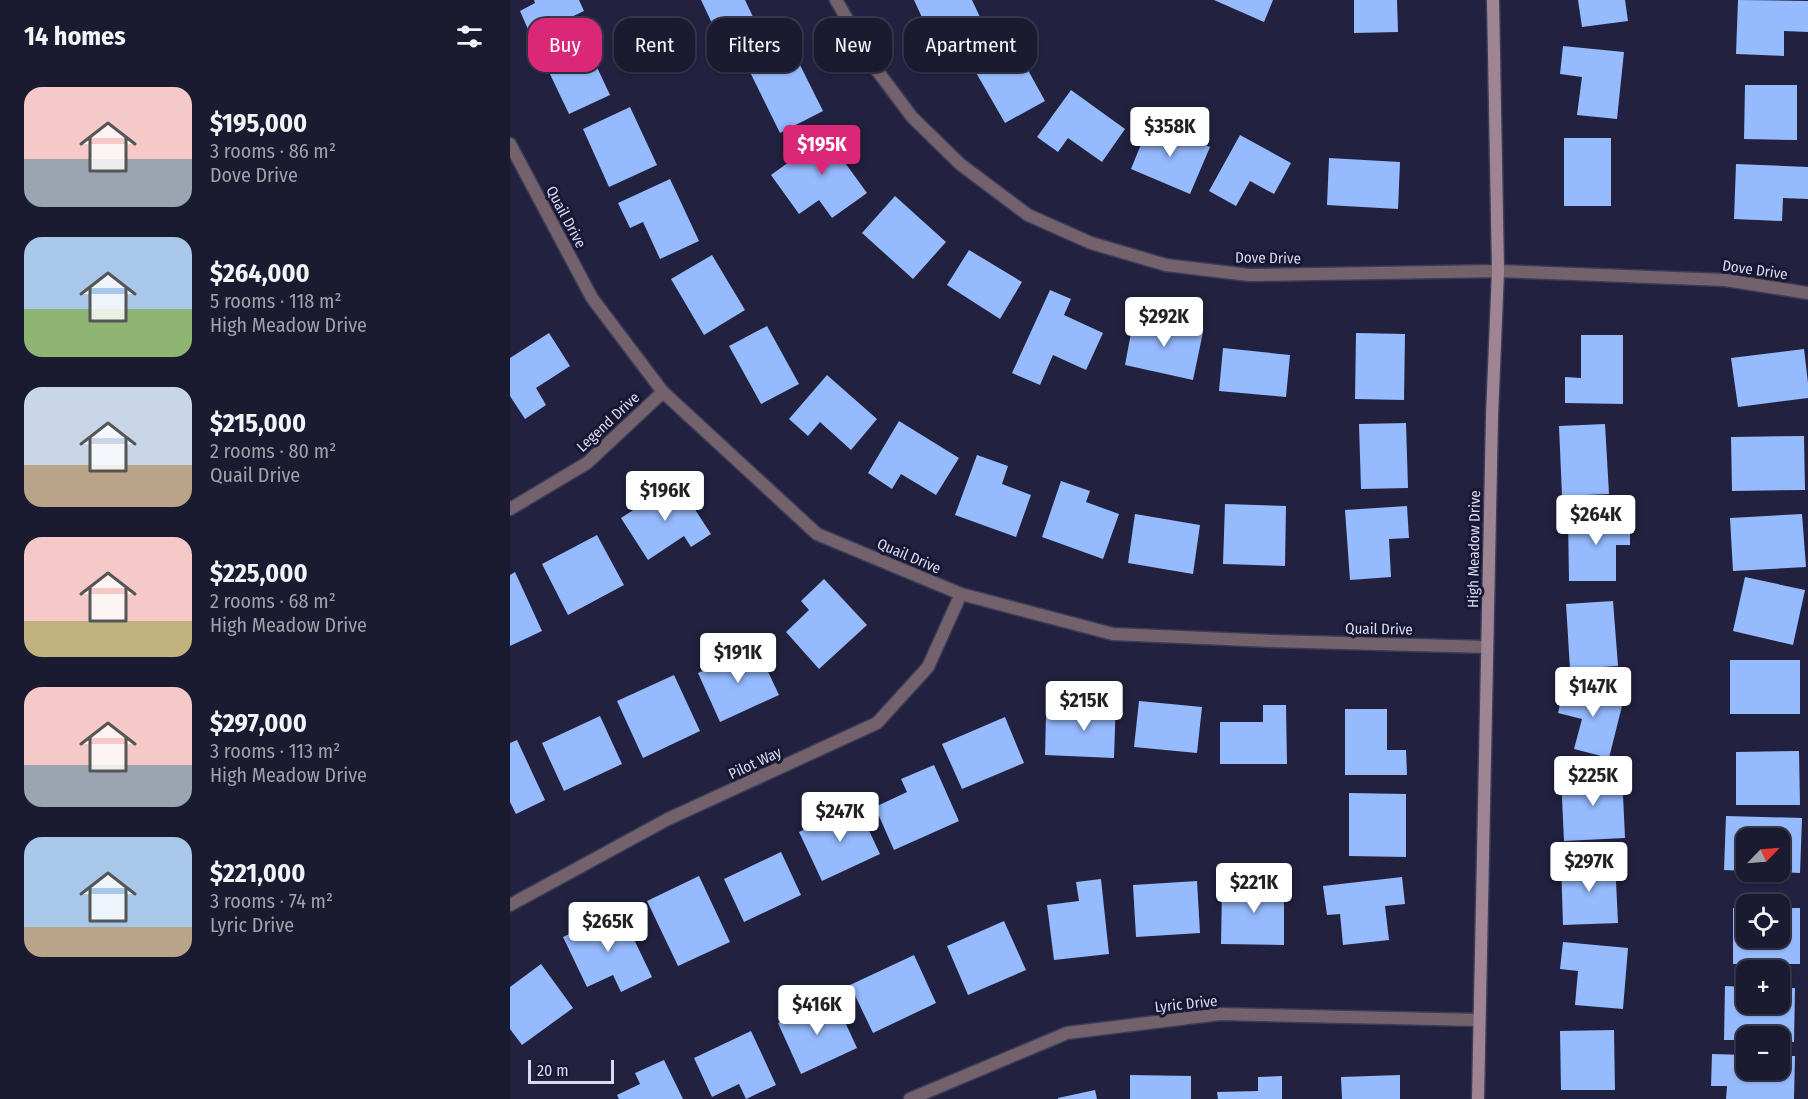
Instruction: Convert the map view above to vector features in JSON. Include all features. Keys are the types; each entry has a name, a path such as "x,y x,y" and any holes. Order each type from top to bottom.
{"street":[{"name":"Dove Drive","path":"836,0 876,69 912,117 960,164 1028,215 1091,243 1166,265 1249,275 1498,271 1725,280 1808,293"},
{"name":"High Meadow Drive","path":"1478,1099 1492,416 1498,271 1493,0"},
{"name":"Quail Drive","path":"510,144 592,298 663,392 817,534 961,594 1113,634 1487,647"},
{"name":"Legend Drive","path":"510,509 587,463 663,392"},
{"name":"Pilot Way","path":"510,905 668,819 877,723 928,667 961,594"},
{"name":"Lyric Drive","path":"910,1099 1067,1033 1220,1014 1479,1020"}],"building":[{"path":"534,0 579,0 584,11 569,18 528,18 528,29 520,11 535,3"},
{"path":"701,0 745,0 754,18 710,18"},
{"path":"914,0 972,0 980,18 922,18"},
{"path":"1214,0 1273,0 1264,22"},
{"path":"1354,0 1397,0 1398,32 1354,33"},
{"path":"1578,0 1625,0 1628,21 1582,27"},
{"path":"1738,0 1808,1 1808,32 1784,31 1784,56 1736,54"},
{"path":"1563,46 1624,52 1617,119 1577,115 1582,77 1560,74"},
{"path":"802,69 823,111 780,133 750,72 802,72"},
{"path":"549,72 599,72 610,95 569,114"},
{"path":"976,72 1029,72 1045,101 1005,123"},
{"path":"1745,85 1797,85 1797,140 1744,139"},
{"path":"1071,90 1125,129 1102,162 1068,138 1058,152 1037,137"},
{"path":"630,107 657,165 609,187 583,129"},
{"path":"1150,122 1210,147 1190,194 1131,169"},
{"path":"839,126 857,150 843,160 867,193 832,218 819,200 799,214 771,175"},
{"path":"1240,135 1291,163 1274,194 1250,181 1236,206 1209,191"},
{"path":"1564,138 1611,138 1611,206 1564,206"},
{"path":"1329,158 1400,162 1398,209 1327,205"},
{"path":"1736,164 1808,167 1808,199 1783,198 1782,221 1734,219"},
{"path":"670,179 699,241 660,259 643,222 630,228 618,203"},
{"path":"895,196 946,242 913,279 862,233"},
{"path":"969,250 1022,282 1000,319 947,285"},
{"path":"712,255 745,310 704,335 671,279"},
{"path":"1050,290 1071,299 1064,315 1103,333 1086,370 1053,355 1040,385 1012,373"},
{"path":"1134,317 1203,332 1193,380 1125,365"},
{"path":"767,326 799,384 761,404 729,346"},
{"path":"549,333 570,366 536,388 546,405 525,419 510,396 510,358"},
{"path":"1356,333 1405,334 1404,400 1355,399"},
{"path":"1581,335 1623,335 1623,404 1565,403 1565,377 1581,378"},
{"path":"1223,348 1290,355 1286,397 1219,391"},
{"path":"1804,349 1808,398 1738,407 1731,358"},
{"path":"827,375 877,419 851,450 820,422 808,436 789,419"},
{"path":"899,421 959,458 936,495 901,474 892,489 868,473"},
{"path":"1406,423 1408,488 1361,489 1359,424"},
{"path":"1605,424 1609,494 1562,496 1559,426"},
{"path":"1804,436 1805,490 1732,491 1731,437"},
{"path":"977,455 1008,466 1002,484 1031,495 1016,537 955,515"},
{"path":"1061,481 1090,491 1086,502 1119,514 1103,559 1042,537"},
{"path":"677,482 711,534 691,547 684,536 648,560 621,518"},
{"path":"1225,504 1286,506 1285,566 1223,564"},
{"path":"1407,506 1409,538 1389,539 1391,577 1350,580 1345,510"},
{"path":"1135,514 1200,525 1193,574 1128,563"},
{"path":"1802,514 1806,567 1733,571 1730,518"},
{"path":"1568,516 1630,516 1630,545 1616,545 1616,581 1569,581"},
{"path":"597,535 624,585 568,615 542,564"},
{"path":"515,572 542,631 510,646 510,575"},
{"path":"1745,577 1805,590 1793,645 1733,631"},
{"path":"824,579 867,625 819,669 786,632 809,610 801,601"},
{"path":"1613,601 1618,666 1570,669 1566,604"},
{"path":"756,646 779,695 720,722 698,673"},
{"path":"1730,660 1800,660 1800,714 1730,714"},
{"path":"674,675 700,731 643,758 617,701"},
{"path":"1565,683 1624,698 1609,758 1574,749 1582,719 1558,713"},
{"path":"1090,698 1116,698 1114,758 1045,755 1046,715 1089,717"},
{"path":"1139,701 1202,707 1197,753 1134,747"},
{"path":"1263,705 1286,705 1287,764 1220,764 1220,722 1263,722"},
{"path":"1345,709 1387,709 1387,750 1406,750 1407,775 1345,775"},
{"path":"600,716 622,764 564,791 542,743"},
{"path":"1005,717 1024,763 962,789 942,744"},
{"path":"517,740 545,800 516,814 510,802 510,743"},
{"path":"1799,751 1800,805 1736,805 1736,752"},
{"path":"934,765 959,821 894,850 875,807 907,792 901,779"},
{"path":"1622,774 1625,838 1564,841 1561,777"},
{"path":"1349,793 1406,794 1406,857 1349,856"},
{"path":"857,805 880,854 822,881 799,832"},
{"path":"1726,816 1802,818 1800,873 1790,873 1790,828 1736,828 1736,871 1724,870"},
{"path":"781,852 801,895 744,922 724,879"},
{"path":"1615,860 1618,923 1563,925 1561,862"},
{"path":"699,876 730,942 678,966 647,901"},
{"path":"1402,877 1405,904 1385,906 1389,940 1343,945 1340,914 1327,915 1323,886"},
{"path":"1255,878 1284,878 1284,945 1221,944 1222,889 1255,890"},
{"path":"1101,879 1109,954 1054,960 1047,905 1079,901 1076,882"},
{"path":"1197,881 1200,933 1136,937 1133,885"},
{"path":"1733,908 1736,908 1736,948 1790,948 1790,908 1800,908 1800,964 1790,964 1790,960 1736,960 1736,964 1733,964"},
{"path":"620,910 652,977 621,992 613,975 587,987 563,937"},
{"path":"1004,921 1026,970 968,995 947,946"},
{"path":"1563,942 1628,948 1623,1009 1575,1005 1578,971 1560,969"},
{"path":"914,955 936,1003 873,1033 850,985"},
{"path":"541,964 573,1008 522,1045 510,1029 510,987"},
{"path":"1725,986 1736,987 1736,1014 1790,1014 1790,988 1795,988 1794,1042 1790,1042 1790,1026 1736,1026 1736,1040 1724,1040"},
{"path":"834,998 857,1048 801,1074 778,1023"},
{"path":"1614,1030 1615,1090 1561,1090 1560,1031"},
{"path":"751,1031 776,1085 746,1099 739,1084 712,1097 694,1058"},
{"path":"1712,1054 1736,1055 1736,1080 1790,1080 1790,1056 1795,1056 1794,1099 1726,1099 1727,1086 1711,1086"},
{"path":"664,1060 683,1099 619,1099 617,1095 640,1084 635,1073"},
{"path":"1130,1075 1191,1076 1191,1099 1130,1099"},
{"path":"1400,1075 1400,1099 1342,1099 1341,1077"},
{"path":"1282,1076 1282,1099 1218,1099 1217,1092 1258,1091 1258,1077"},
{"path":"1095,1090 1097,1099 1058,1099 1058,1098"}]}
